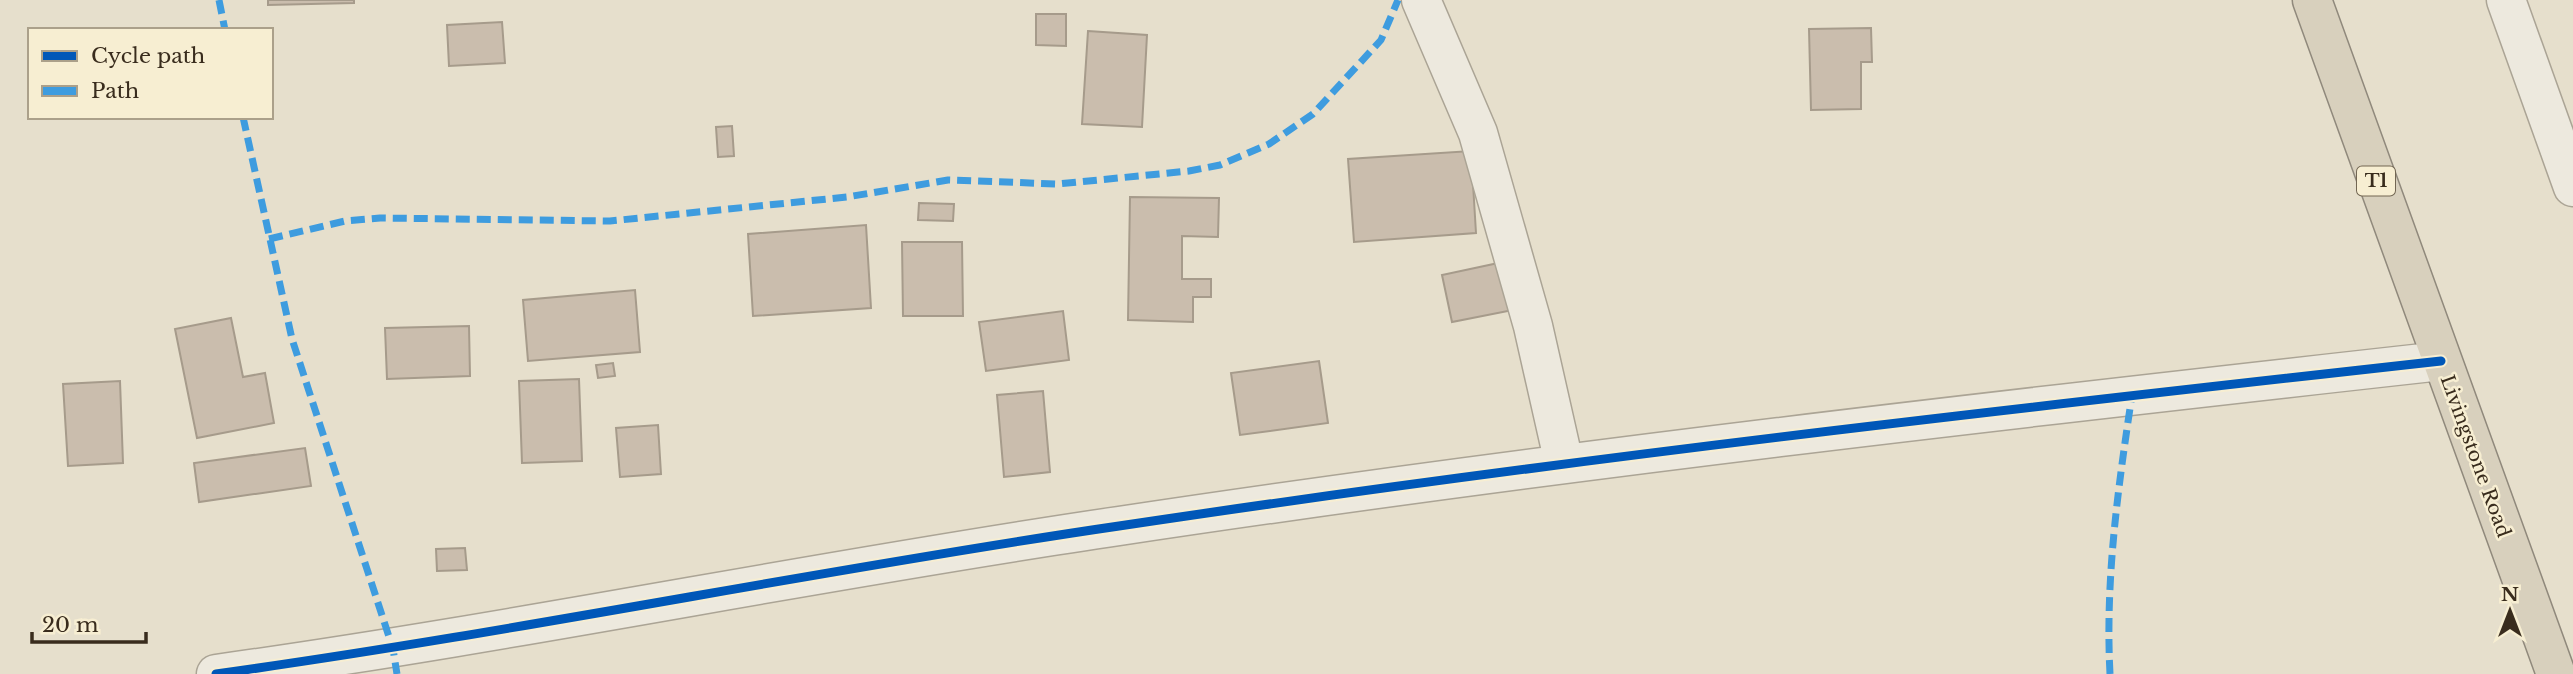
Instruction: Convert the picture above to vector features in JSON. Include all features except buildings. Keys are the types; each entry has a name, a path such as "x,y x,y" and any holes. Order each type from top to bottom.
{"highway":[{"name":"Livingstone Road","path":"2312,0 2556,674"}],"street":[{"path":"1421,0 1478,133 1533,326 1564,463"},
{"path":"2506,0 2573,187"},
{"path":"216,674 393,649 1114,526 1564,463 2441,361"}],"marked path":[{"path":"219,0 225,28"},
{"path":"269,239 345,221 380,218 610,221 847,197 948,180 1058,184 1189,171 1220,165 1269,144 1313,114 1381,40 1398,0"},
{"path":"243,119 292,339 393,649 397,674"},
{"path":"2110,674 2111,569 2132,395"}],"cycle path":[{"path":"216,674 442,639 1006,543 1284,502 1779,437 2441,361"}]}
